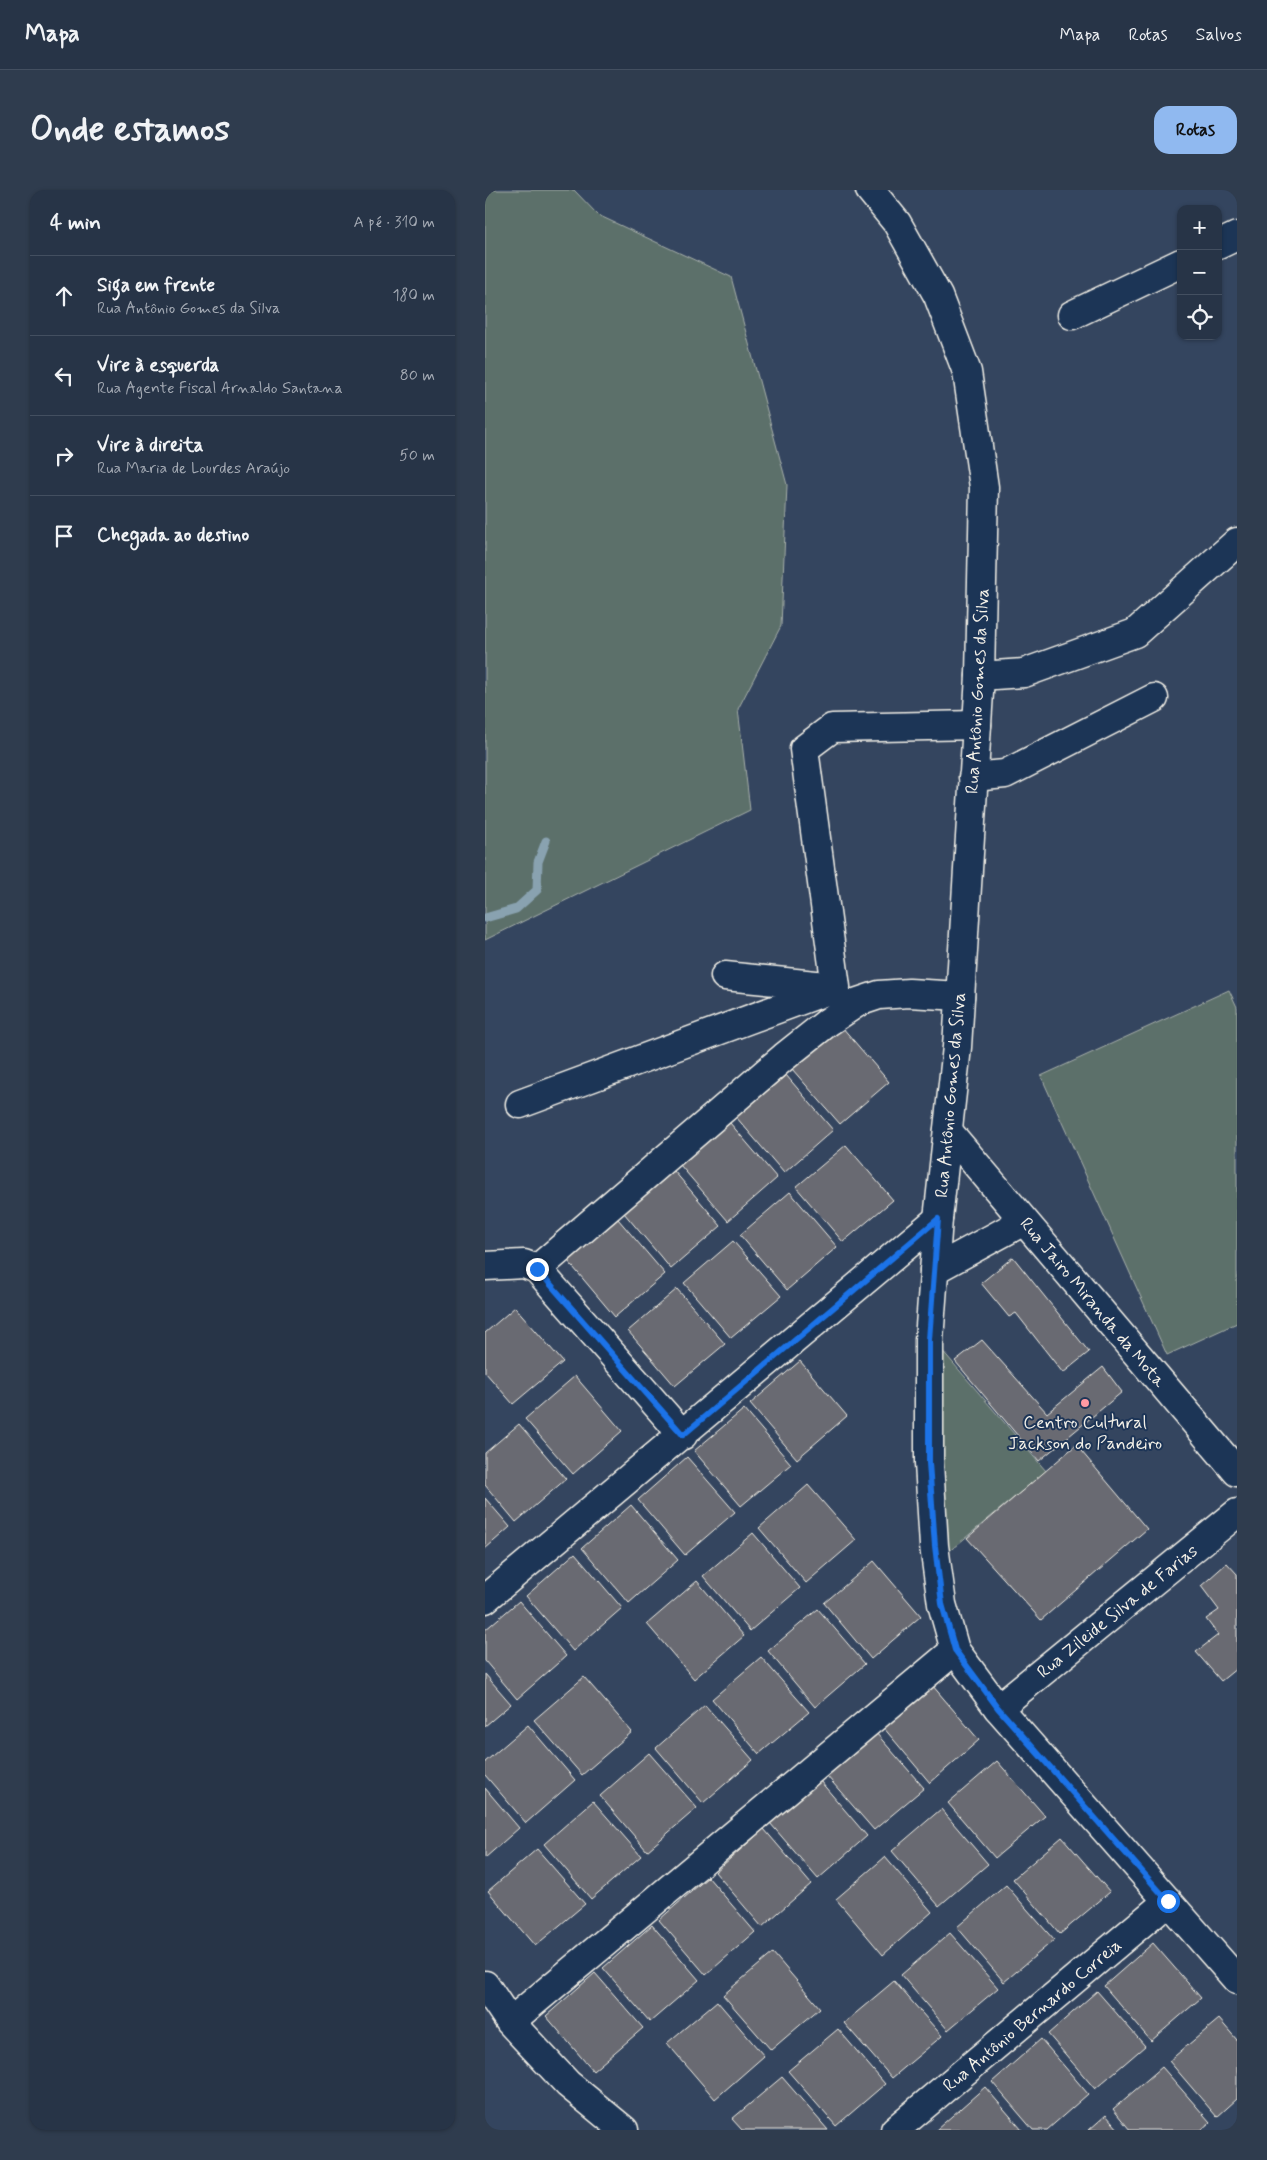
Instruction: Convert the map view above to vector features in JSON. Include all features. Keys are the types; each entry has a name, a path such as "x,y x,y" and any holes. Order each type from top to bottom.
{"street":[{"name":"Rua Antônio Gomes da Silva","path":"870,190 897,223 938,296 967,372 984,487 980,676 960,996 938,1219 929,1340 929,1463 935,1546 942,1604 955,1650 998,1708 1237,1980"},
{"path":"1222,243 1237,236"},
{"path":"1072,315 1177,265"},
{"path":"980,676 1024,673 1135,633 1237,542"},
{"path":"973,777 1005,774 1155,698"},
{"path":"537,1269 784,1057 828,1022 847,994 804,750 833,728 977,725"},
{"path":"725,976 847,994 909,993 960,996"},
{"path":"521,1104 847,994"},
{"name":"Rua Jairo Miranda da Mota","path":"948,1131 1237,1472"},
{"path":"485,1599 683,1435 938,1219"},
{"path":"934,1270 1024,1221"},
{"path":"485,1266 524,1264 537,1269 683,1435"},
{"name":"Rua Zileide Silva de Farias","path":"998,1708 1237,1513"},
{"path":"510,2022 955,1650"},
{"name":"Rua Antônio Bernardo Correia","path":"895,2130 1168,1901"},
{"path":"485,1985 510,2022 568,2084 624,2130"}],"green space":[{"path":"485,190 574,190 598,215 731,277 787,485 781,626 738,709 750,810 485,940"},
{"path":"1229,990 1237,1007 1237,1323 1167,1355 1041,1076"},
{"path":"935,1342 1046,1471 941,1558"}],"building":[{"path":"842,1027 889,1082 840,1124 792,1069"},
{"path":"786,1075 833,1130 784,1173 736,1117"},
{"path":"730,1123 777,1178 728,1221 680,1165"},
{"path":"846,1145 893,1200 843,1242 796,1187"},
{"path":"674,1171 721,1226 671,1269 624,1213"},
{"path":"790,1192 837,1247 787,1290 740,1235"},
{"path":"618,1219 665,1274 615,1317 568,1261"},
{"path":"733,1241 781,1296 731,1338 684,1283"},
{"path":"1013,1257 1089,1352 1063,1373 1016,1313 1009,1317 981,1283"},
{"path":"677,1289 725,1344 675,1386 628,1331"},
{"path":"515,1307 563,1362 513,1404 485,1372 485,1333"},
{"name":"Centro Cultural Jackson do Pandeiro","path":"982,1340 1047,1413 1103,1367 1122,1392 1039,1461 955,1361"},
{"path":"800,1361 847,1416 797,1459 750,1404"},
{"path":"575,1376 622,1431 573,1474 525,1419"},
{"path":"744,1409 791,1464 741,1506 694,1451"},
{"path":"519,1424 566,1479 516,1522 485,1485 485,1453"},
{"path":"1076,1445 1147,1529 1041,1620 967,1538"},
{"path":"687,1457 735,1512 685,1555 638,1500"},
{"path":"808,1485 856,1540 806,1583 759,1528"},
{"path":"485,1498 510,1527 485,1549"},
{"path":"631,1505 678,1560 629,1603 582,1548"},
{"path":"753,1533 800,1588 750,1631 703,1576"},
{"path":"575,1553 622,1608 573,1651 526,1596"},
{"path":"874,1561 921,1616 871,1659 824,1603"},
{"path":"1227,1563 1237,1574 1237,1668 1221,1681 1196,1652 1218,1635 1206,1619 1219,1610 1201,1586"},
{"path":"697,1581 744,1636 694,1679 647,1624"},
{"path":"519,1601 566,1656 517,1699 485,1661 485,1630"},
{"path":"818,1609 865,1664 815,1707 768,1651"},
{"path":"761,1657 809,1712 759,1754 712,1699"},
{"path":"485,1674 511,1704 485,1726"},
{"path":"584,1677 632,1732 582,1775 534,1720"},
{"path":"932,1685 979,1740 930,1783 883,1727"},
{"path":"705,1705 753,1760 703,1803 656,1748"},
{"path":"528,1725 575,1780 526,1823 485,1775 485,1762"},
{"path":"876,1733 924,1788 874,1830 826,1775"},
{"path":"649,1753 697,1808 647,1851 600,1796"},
{"path":"997,1761 1045,1816 995,1858 948,1803"},
{"path":"820,1781 867,1836 818,1879 770,1823"},
{"path":"485,1788 519,1828 485,1858"},
{"path":"593,1801 641,1856 591,1899 544,1844"},
{"path":"941,1809 988,1864 939,1906 892,1851"},
{"path":"764,1829 811,1884 762,1927 715,1872"},
{"path":"1062,1837 1110,1892 1060,1934 1013,1879"},
{"path":"537,1849 585,1904 535,1946 488,1891"},
{"path":"885,1857 932,1912 883,1955 836,1899"},
{"path":"708,1877 755,1932 706,1975 659,1920"},
{"path":"1006,1885 1054,1940 1004,1982 957,1927"},
{"path":"652,1925 699,1980 650,2022 603,1968"},
{"path":"950,1933 998,1988 948,2030 901,1975"},
{"path":"1153,1943 1201,1998 1151,2041 1104,1986"},
{"path":"773,1953 820,2008 771,2050 723,1995"},
{"path":"595,1973 643,2028 593,2071 546,2016"},
{"path":"894,1981 942,2036 892,2078 844,2023"},
{"path":"1097,1991 1145,2046 1095,2089 1048,2034"},
{"path":"717,2001 764,2056 715,2099 667,2043"},
{"path":"1219,2019 1237,2040 1237,2099 1217,2117 1169,2061"},
{"path":"838,2029 885,2084 836,2126 788,2071"},
{"path":"1041,2039 1088,2094 1047,2130 1033,2130 992,2082"},
{"path":"1162,2067 1210,2122 1201,2130 1130,2130 1113,2109"},
{"path":"782,2077 828,2130 742,2130 732,2119"},
{"path":"985,2087 1022,2130 936,2130"},
{"path":"1106,2115 1119,2130 1089,2130"}],"waterway":[{"path":"485,918 516,909 537,890 538,862 546,841"}],"place":[{"name":"Centro Cultural Jackson do Pandeiro","path":"1085,1403"}],"route":[{"path":"537,1269 683,1435 938,1219 929,1340 929,1463 935,1546 942,1604 955,1650 998,1708 1168,1901"}]}
